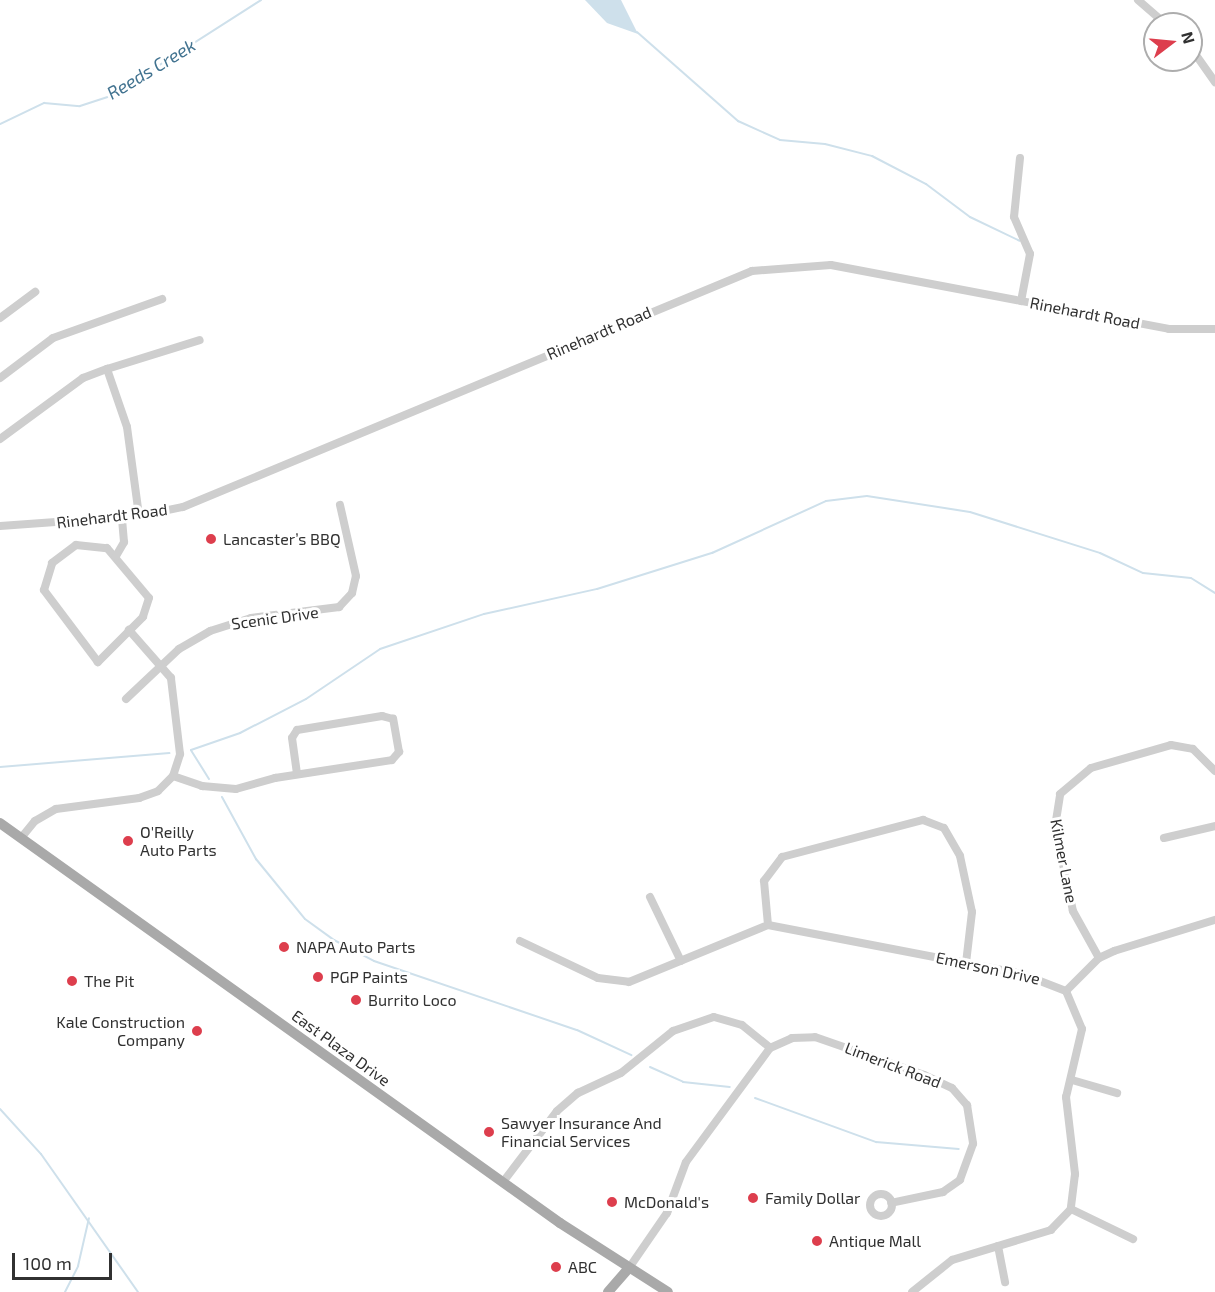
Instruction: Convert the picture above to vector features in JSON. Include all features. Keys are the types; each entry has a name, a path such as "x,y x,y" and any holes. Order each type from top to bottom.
{"main road":[{"name":"East Plaza Drive","path":"0,823 502,1182 668,1292"},
{"path":"608,1292 629,1268"}],"street":[{"path":"1138,0 1152,12"},
{"path":"1203,65 1215,82"},
{"path":"1020,158 1014,217 1030,254 1021,302"},
{"name":"Rinehardt Road","path":"0,526 139,516 223,492 752,271 831,265 1169,329 1215,329"},
{"path":"0,318 35,292"},
{"path":"0,378 53,338 162,299"},
{"path":"0,439 83,378 200,340"},
{"path":"107,369 127,427 139,516"},
{"name":"Scenic Drive","path":"126,699 192,640 225,625 339,607 352,593 356,576 340,505"},
{"path":"116,556 124,533 122,517"},
{"path":"97,545 116,556 149,598 143,617 98,662 44,590 47,570 68,549 97,545"},
{"path":"21,838 35,821 56,809 150,794 173,776 180,754 174,689 162,665 129,630"},
{"path":"173,776 219,789 297,774 393,760 399,752 393,719 382,716 297,730 292,738 297,774"},
{"name":"Kilmer Lane","path":"1099,958 1073,911 1055,828 1060,794 1090,768 1171,746 1193,749 1215,771"},
{"path":"520,941 570,967 614,982 646,977 768,925 764,881 782,857 923,820 944,828 960,856 972,912 966,963"},
{"path":"1164,838 1215,826"},
{"path":"650,897 681,961"},
{"path":"912,1292 952,1260 1051,1230 1071,1209 1075,1174 1065,1117 1082,1029 1066,991 1099,958 1215,920"},
{"name":"Emerson Drive","path":"768,925 966,963 1055,983 1066,991"},
{"path":"502,1182 556,1111 579,1093 621,1073 673,1031 714,1017 742,1024 770,1048 686,1161 668,1213 629,1268"},
{"name":"Limerick Road","path":"770,1048 792,1038 815,1037 924,1075 952,1088 967,1105 973,1144 960,1180 943,1192 891,1203"},
{"path":"1072,1080 1117,1094"},
{"path":"1071,1209 1133,1239"},
{"path":"999,1246 1005,1282"}],"water":[{"path":"585,0 621,0 638,34 607,23"}],"waterway":[{"name":"Reeds Creek","path":"0,124 44,103 80,106 111,96 261,0"},
{"path":"637,32 738,121 780,140 825,144 872,156 926,184 970,217 1020,241"},
{"path":"209,779 191,750 240,733 306,699 380,649 484,614 597,589 712,553 826,501 867,496 970,512 1100,553 1143,573 1191,578 1215,593"},
{"path":"0,767 169,753"},
{"path":"222,797 256,859 305,919 334,940 374,961 577,1030 631,1055"},
{"path":"650,1067 683,1082 730,1087"},
{"path":"755,1098 876,1142 959,1149"},
{"path":"0,1109 41,1154 138,1292"},
{"path":"65,1292 78,1266 89,1218"}],"place":[{"name":"Lancaster’s BBQ","path":"211,539"},
{"name":"O'Reilly Auto Parts","path":"128,841"},
{"name":"NAPA Auto Parts","path":"284,947"},
{"name":"PGP Paints","path":"318,977"},
{"name":"The Pit","path":"72,981"},
{"name":"Burrito Loco","path":"356,1000"},
{"name":"Kale Construction Company","path":"197,1031"},
{"name":"Sawyer Insurance And Financial Services","path":"489,1132"},
{"name":"Family Dollar","path":"753,1198"},
{"name":"McDonald's","path":"612,1202"},
{"name":"Antique Mall","path":"817,1241"},
{"name":"ABC","path":"556,1267"}]}
